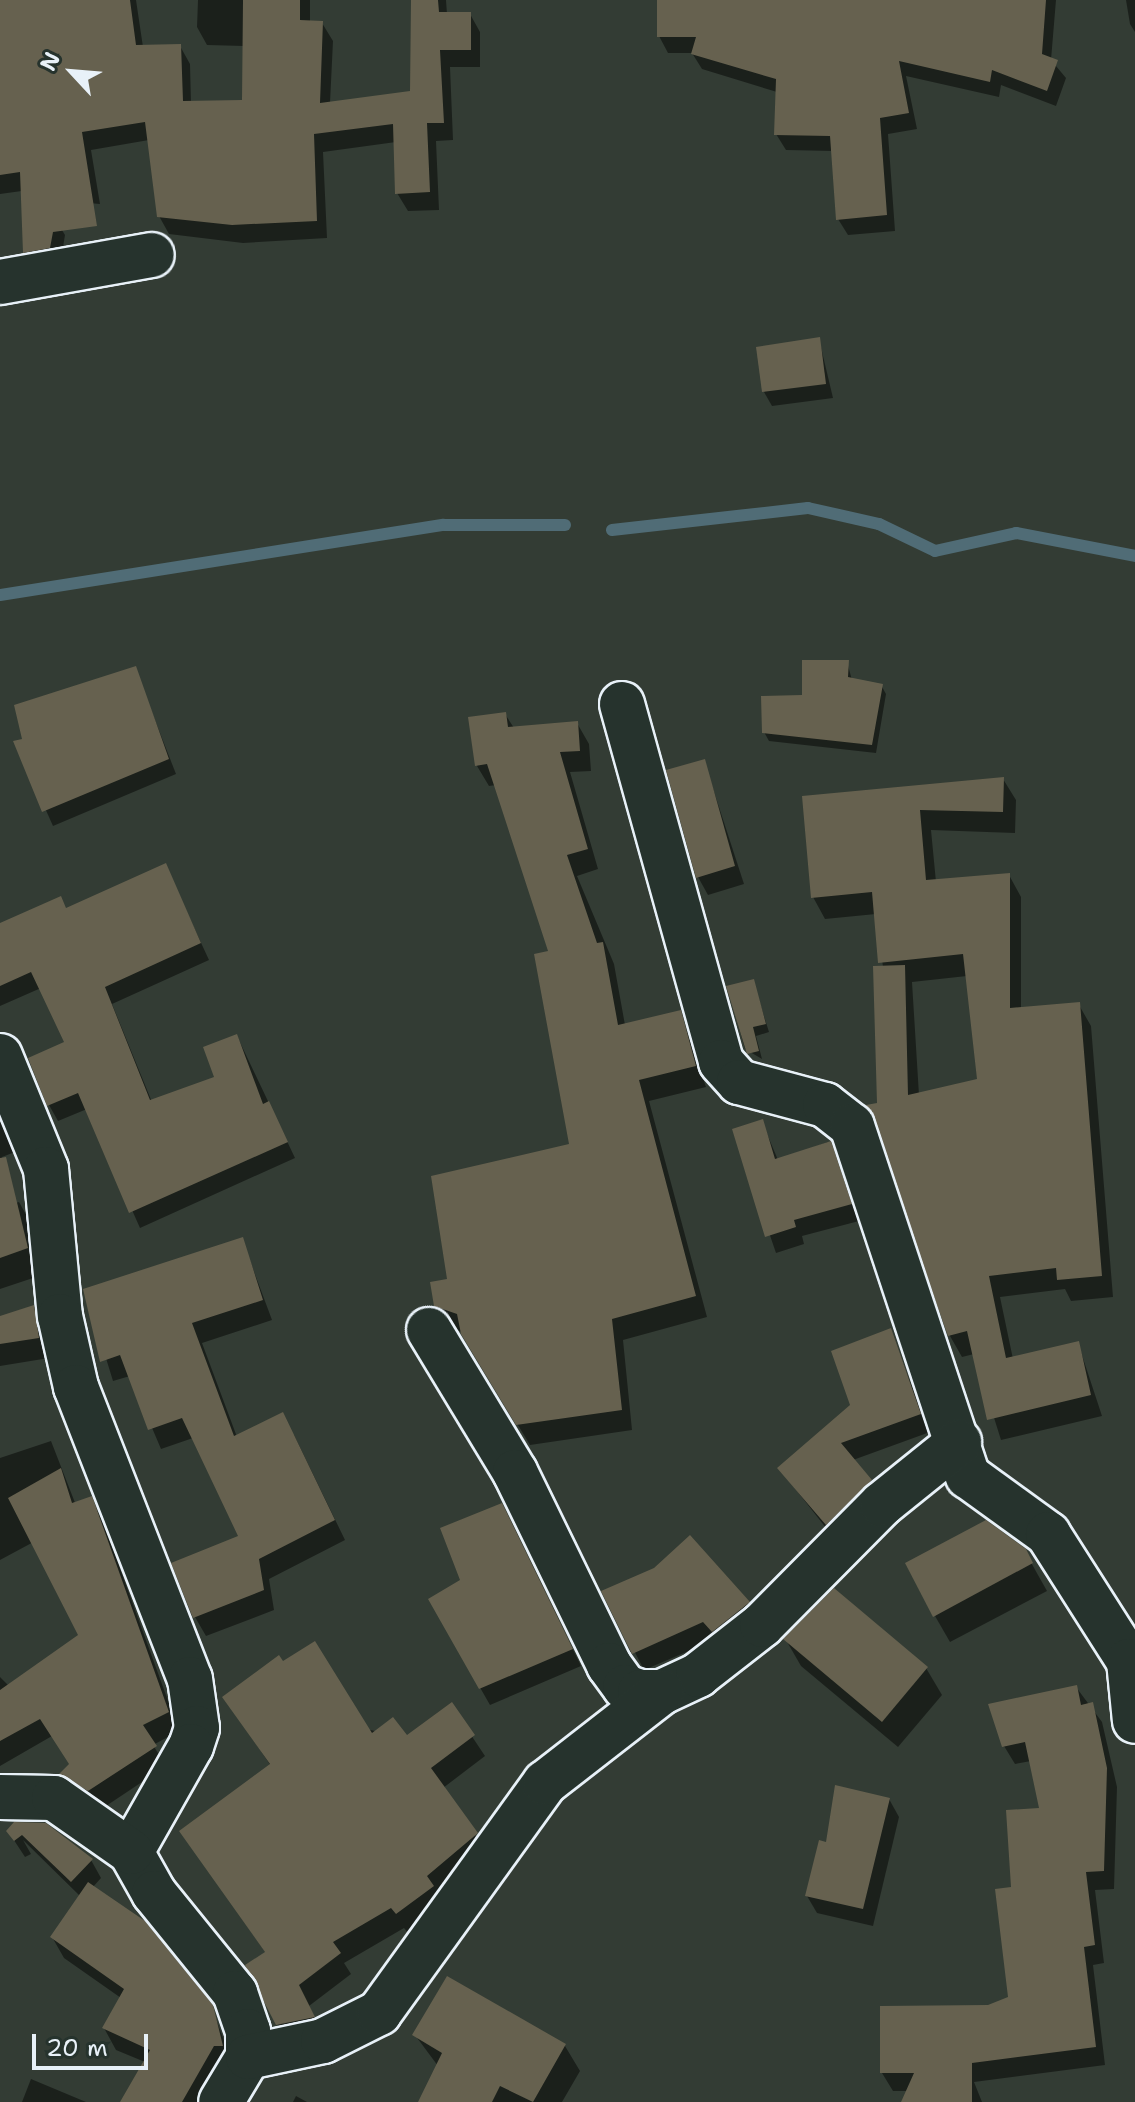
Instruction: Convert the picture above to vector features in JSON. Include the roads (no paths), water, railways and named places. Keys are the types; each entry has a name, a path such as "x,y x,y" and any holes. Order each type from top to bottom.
{"street":[{"path":"0,282 152,255"},
{"path":"622,704 721,1062 739,1082 825,1105 852,1126 959,1442 978,1489 1048,1534 1116,1639 1134,1682 1135,1721"},
{"path":"0,1056 46,1169 60,1316 76,1387 190,1679 197,1728 191,1746 131,1852"},
{"path":"429,1330 515,1472 609,1665 625,1687 662,1692"},
{"path":"248,2057 323,2041 379,2013 535,1794 662,1692 698,1675 772,1617 882,1504 959,1442"},
{"path":"0,1797 54,1798 131,1852 235,1993 248,2031 248,2057 221,2102"}],"waterway":[{"path":"612,530 808,508 879,524 935,551 1016,533 1135,556"},
{"path":"0,595 444,525 565,525"}]}
